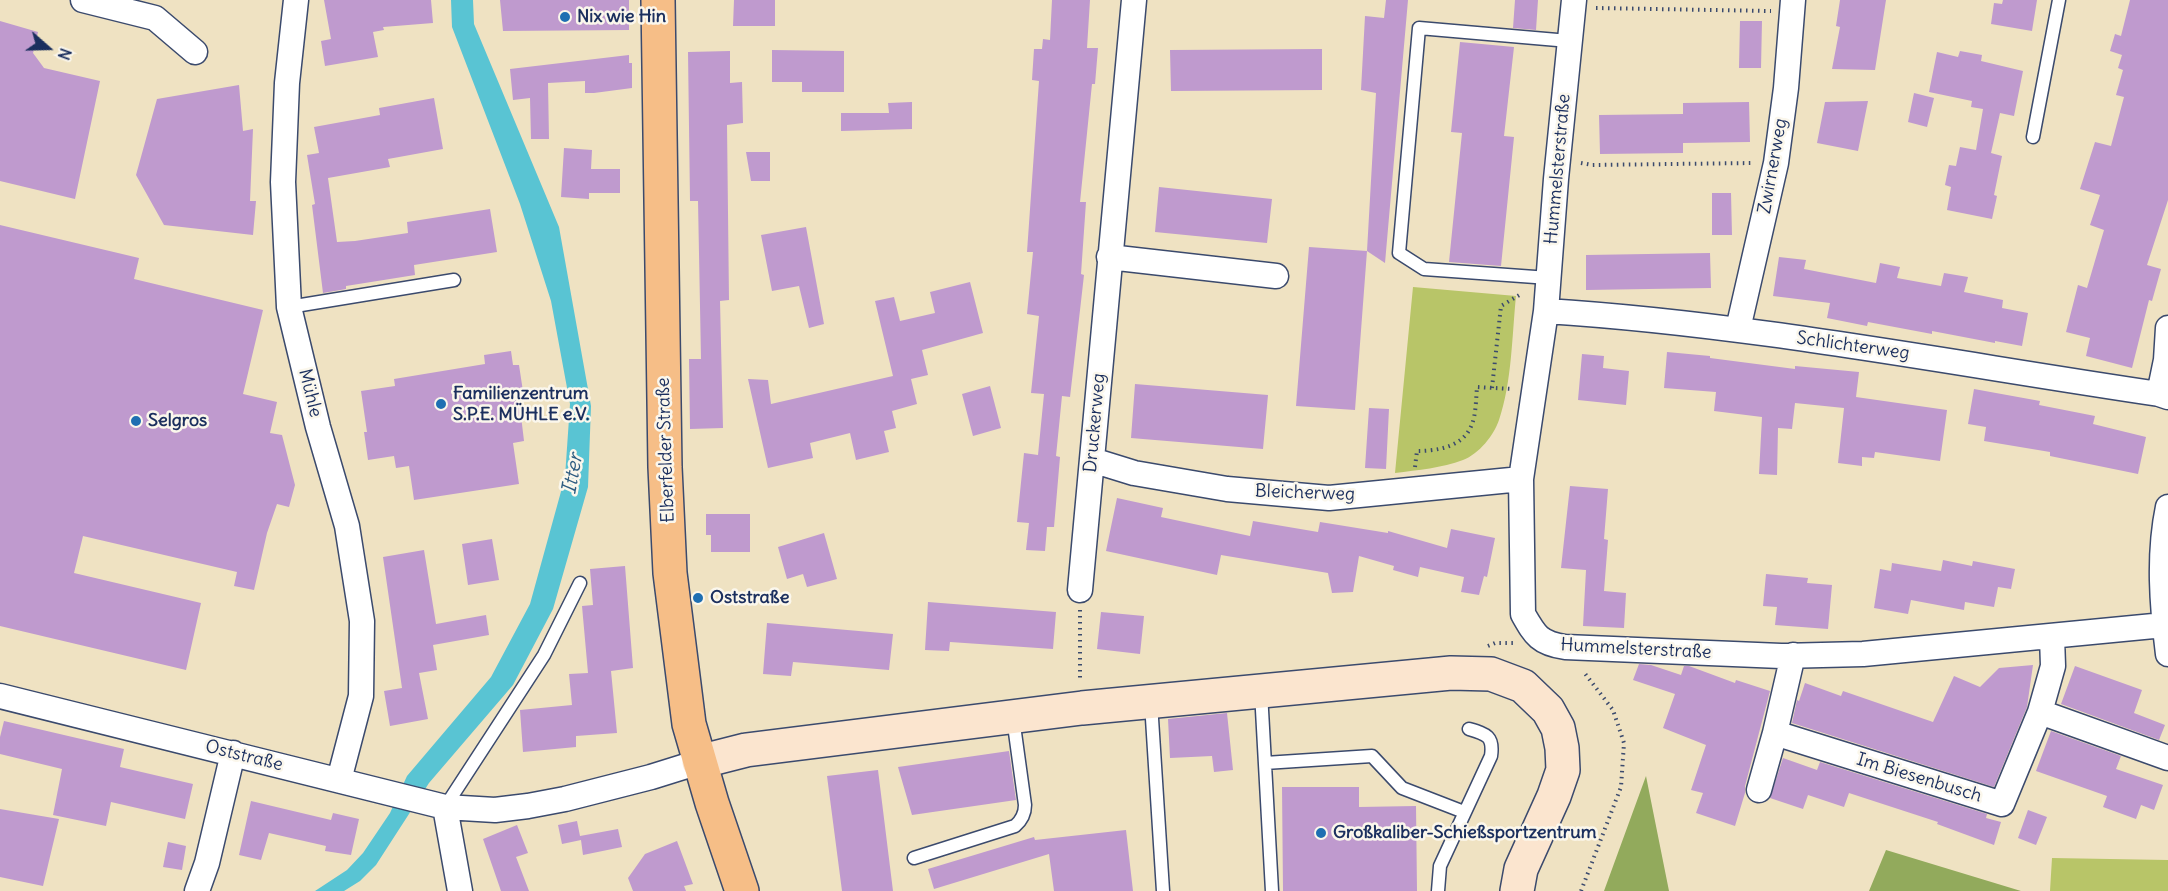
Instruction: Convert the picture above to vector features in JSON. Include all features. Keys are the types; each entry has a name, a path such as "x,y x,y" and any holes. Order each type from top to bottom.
{"main road":[{"name":"Elberfelder Straße","path":"658,0 665,467 670,573 686,707 699,762 742,891"},
{"path":"699,762 746,750 1082,708 1451,673 1491,674 1523,686 1548,710 1558,728 1562,748 1563,770 1554,796 1521,869 1517,891"}],"street":[{"path":"83,0 155,18 195,52"},
{"name":"Mühle","path":"296,0 287,83 283,182 289,307 318,427 346,526 363,621 361,696 339,780"},
{"name":"Druckerweg","path":"1080,590 1134,0"},
{"name":"Hummelsterstraße","path":"1584,4 1569,41 1556,179 1539,284 1546,311 1521,479 1522,614 1534,633 1547,644 1565,647 1793,656 1863,654 2164,625"},
{"name":"Zwirnerweg","path":"1738,329 1776,163 1786,88 1785,5"},
{"path":"1109,257 1276,276"},
{"name":"Schlichterweg","path":"1546,311 1738,329 1952,360 2164,396"},
{"path":"2164,396 2168,328"},
{"name":"Bleicherweg","path":"1092,460 1134,473 1227,489 1329,498 1521,479"},
{"path":"2168,507 2162,559 2164,625 2168,654"},
{"name":"Im Biesenbusch","path":"1775,734 2002,804 2040,712 2053,666 2052,637"},
{"path":"1760,790 1793,656"},
{"name":"Oststraße","path":"0,696 434,805 495,810 565,800 699,762"},
{"path":"2040,712 2168,758"},
{"path":"197,891 207,863 233,753"},
{"path":"434,805 460,891"}],"lane":[{"path":"2033,137 2059,0"},
{"path":"1539,284 1424,269 1399,253 1419,28 1569,41"},
{"path":"289,307 454,280"},
{"path":"434,805 544,655 580,583"},
{"path":"1261,690 1272,891"},
{"path":"1151,702 1163,891"},
{"path":"914,858 1015,826 1024,816 1025,805 1013,716"},
{"path":"1438,891 1440,866 1491,756 1490,739 1485,734 1469,729"},
{"path":"1265,763 1372,756 1402,788 1464,812"}],"path":[{"path":"1584,4 1785,5"},
{"path":"1581,162 1592,165 1756,164"},
{"path":"1492,388 1501,306 1539,284"},
{"path":"1414,477 1417,451 1435,451 1448,447 1467,433 1473,424 1477,387 1520,389"},
{"path":"1080,590 1079,665 1082,708"},
{"path":"1565,647 1613,710 1624,743 1621,787 1581,891"}],"green space":[{"path":"1413,287 1516,296 1511,358 1507,390 1499,420 1494,432 1480,449 1455,463 1395,473"},
{"path":"1646,776 1669,891 1604,891"},
{"path":"1886,850 2021,891 1869,891"},
{"path":"2052,858 2168,860 2168,891 2050,891"}],"water":[{"name":"Itter","path":"451,0 473,0 474,24 559,227 591,406 588,487 553,609 513,685 429,783 376,865 360,881 344,891 315,891 347,870 363,853 390,813 407,776 491,677 530,604 565,477 570,404 551,301 520,204 452,27"}],"building":[{"path":"324,0 431,0 433,23 383,27 384,30 373,32 378,57 325,66 321,41 331,39"},
{"name":"Nix wie Hin","path":"500,0 629,0 629,30 503,31"},
{"path":"734,0 775,0 775,26 733,26"},
{"path":"1052,0 1090,0 1087,48 1098,48 1080,202 1086,202 1081,274 1084,275 1070,397 1062,396 1056,456 1060,457 1054,527 1047,527 1045,551 1026,550 1029,523 1017,522 1024,453 1038,455 1044,394 1031,393 1039,316 1027,314 1033,252 1027,252 1039,81 1032,80 1034,49 1042,49 1043,39 1050,40"},
{"path":"1386,0 1408,0 1385,263 1367,251 1376,93 1361,90 1365,16 1384,18"},
{"path":"1515,0 1538,0 1536,30 1513,28"},
{"path":"1840,0 1886,0 1875,70 1832,69 1840,27 1836,26"},
{"path":"2003,0 2037,0 2032,31 1991,24 1994,3 2002,4"},
{"path":"2130,0 2168,0 2168,200 2147,265 2161,269 2152,301 2149,300 2132,368 2086,356 2090,338 2066,332 2078,285 2087,288 2104,230 2090,225 2100,195 2080,189 2095,142 2111,146 2124,97 2116,95 2123,70 2118,68 2122,55 2110,51 2115,34 2121,36"},
{"path":"0,21 38,32 33,53 44,68 100,81 75,199 0,181"},
{"path":"1740,21 1762,21 1761,68 1739,68"},
{"path":"1460,42 1514,47 1504,136 1514,137 1501,266 1449,262 1462,133 1451,132"},
{"path":"1322,49 1322,90 1171,91 1170,50"},
{"path":"772,50 844,51 844,92 802,92 802,82 772,82"},
{"path":"730,51 730,83 742,82 743,123 727,125 729,300 720,301 723,428 690,429 689,359 701,359 698,201 690,201 688,52"},
{"path":"1960,51 1982,55 1981,61 2023,71 2014,116 2000,113 1991,153 2002,156 1992,219 1947,210 1951,187 1945,185 1949,165 1956,166 1960,147 1976,150 1983,109 1971,107 1972,101 1929,92 1937,52 1958,57"},
{"path":"629,55 629,63 632,63 632,88 585,93 585,81 548,83 549,139 531,139 530,98 513,100 510,69"},
{"path":"239,85 243,131 253,129 250,201 256,201 253,235 164,225 136,175 157,99"},
{"path":"1914,93 1934,98 1927,127 1908,122"},
{"path":"434,98 443,149 388,159 390,167 328,178 337,242 408,233 407,222 490,209 497,252 414,265 415,275 346,286 346,289 323,293 312,205 315,204 307,155 319,153 314,127 380,115 379,108"},
{"path":"1868,101 1858,151 1817,143 1825,102"},
{"path":"912,102 912,129 841,131 841,113 889,113 888,103"},
{"path":"1749,102 1750,142 1683,143 1683,153 1600,154 1599,115 1683,114 1683,103"},
{"path":"564,148 592,150 591,169 620,169 620,193 589,193 589,199 561,197"},
{"path":"746,152 770,152 770,181 751,181"},
{"path":"1159,187 1272,199 1267,243 1155,232"},
{"path":"1712,193 1731,193 1732,235 1712,235"},
{"name":"Selgros","path":"0,225 139,258 134,279 263,310 243,394 277,402 270,433 282,435 295,485 289,507 277,504 267,533 254,590 234,586 237,572 83,536 74,573 201,603 186,670 0,626"},
{"path":"806,227 824,324 809,328 799,286 772,291 761,235"},
{"path":"1309,247 1367,251 1355,410 1296,406"},
{"path":"1710,253 1711,288 1586,290 1586,255"},
{"path":"1779,257 1806,260 1804,269 1876,283 1880,263 1900,267 1897,278 1941,286 1944,273 1968,277 1964,292 2003,300 2002,308 2028,313 2022,346 1932,331 1932,334 1868,322 1867,326 1827,318 1830,303 1773,296"},
{"path":"970,282 983,333 922,350 928,375 911,379 917,404 892,411 896,428 884,431 889,452 856,460 850,433 810,443 813,458 768,468 748,379 768,380 771,404 893,376 875,301 894,297 900,321 935,313 930,292"},
{"path":"511,351 513,365 519,365 524,398 519,399 524,441 513,443 519,484 414,500 409,466 396,468 394,456 368,460 364,432 367,432 361,391 395,386 394,379 485,364 484,355"},
{"path":"1667,352 1795,369 1795,366 1859,372 1856,397 1947,410 1940,461 1875,452 1874,458 1862,457 1862,466 1838,463 1844,408 1795,403 1792,429 1778,428 1777,475 1759,474 1762,417 1714,411 1716,392 1664,388"},
{"path":"1582,354 1604,356 1603,368 1629,371 1626,405 1578,400"},
{"path":"1135,384 1268,395 1263,449 1131,438"},
{"path":"990,386 1001,428 973,436 962,394"},
{"path":"1974,389 2040,401 2039,405 2095,416 2093,424 2146,437 2138,474 2050,456 2050,452 1984,441 1986,427 1968,424"},
{"path":"1369,408 1389,409 1386,469 1365,468"},
{"path":"1570,486 1608,489 1604,539 1608,540 1604,591 1626,593 1624,628 1583,626 1586,570 1561,568"},
{"path":"1117,498 1163,508 1161,517 1250,536 1253,521 1318,532 1320,522 1388,533 1388,531 1447,548 1451,529 1495,538 1487,577 1484,576 1479,595 1461,592 1464,577 1420,567 1418,577 1393,570 1394,566 1359,556 1353,592 1332,593 1328,573 1221,555 1217,575 1106,551"},
{"path":"706,514 750,514 750,552 711,552 711,535 706,535"},
{"path":"824,533 837,579 807,587 803,574 787,579 778,547"},
{"path":"492,539 499,580 468,585 462,544"},
{"path":"424,550 436,624 486,615 489,635 433,645 437,670 419,673 428,719 390,726 384,691 402,688 383,557"},
{"path":"1943,560 1972,566 1973,561 2015,569 2011,589 1998,587 1994,607 1965,602 1964,610 1911,600 1908,614 1874,608 1880,569 1891,571 1892,563 1941,571"},
{"path":"625,566 633,668 611,671 617,733 576,736 576,747 523,752 520,710 572,705 569,674 588,673 582,606 593,605 590,569"},
{"path":"1766,574 1808,578 1807,583 1832,585 1828,629 1775,625 1777,607 1763,606"},
{"path":"928,602 1056,612 1053,649 950,642 949,651 925,650"},
{"path":"1101,612 1144,616 1140,654 1097,649"},
{"path":"767,623 893,634 889,670 793,662 791,676 763,674"},
{"path":"1639,664 1651,665 1681,675 1684,666 1689,666 1735,683 1736,680 1770,691 1735,826 1696,813 1703,793 1691,790 1706,745 1663,728 1675,694 1633,680"},
{"path":"2033,665 2027,707 1994,787 1792,723 1797,700 1799,701 1805,683 1841,696 1843,691 1933,722 1954,676 1980,687 1999,668"},
{"path":"2075,666 2142,690 2134,713 2165,725 2159,740 2061,704"},
{"path":"1227,713 1233,770 1214,772 1212,756 1170,758 1168,719"},
{"path":"4,721 124,749 120,767 193,784 185,819 111,802 106,826 53,815 62,769 0,754 0,737"},
{"path":"2051,731 2121,756 2116,769 2163,785 2154,810 2141,805 2136,819 2103,807 2107,796 2036,771"},
{"path":"1009,751 1016,800 912,815 898,767"},
{"path":"1783,758 1817,770 1820,762 1987,814 1986,818 2001,822 1994,845 1937,824 1938,822 1849,793 1844,807 1808,795 1803,809 1770,798"},
{"path":"878,770 893,891 842,891 827,776"},
{"name":"Großkaliber-Schießsportzentrum","path":"1282,787 1359,787 1359,807 1416,806 1417,891 1283,891"},
{"path":"251,801 331,820 333,813 359,819 351,855 325,851 326,846 269,833 261,860 239,855"},
{"path":"0,809 59,819 43,886 0,877"},
{"path":"2028,810 2047,817 2036,845 2018,838"},
{"path":"577,821 580,836 618,829 622,847 583,855 581,840 562,844 558,825"},
{"path":"517,825 528,853 516,857 529,891 501,891 483,839"},
{"path":"1126,830 1133,891 1054,891 1049,854 934,889 928,869 1034,837 1035,840"},
{"path":"677,841 693,884 684,886 686,891 633,891 628,878 645,854"},
{"path":"168,842 186,846 182,870 163,867"}],"place":[{"name":"Nix wie Hin","path":"565,17"},
{"name":"Familienzentrum S.P.E. MÜHLE e.V.","path":"441,404"},
{"name":"Selgros","path":"136,421"},
{"name":"Oststraße","path":"698,598"},
{"name":"Großkaliber-Schießsportzentrum","path":"1321,833"}]}
